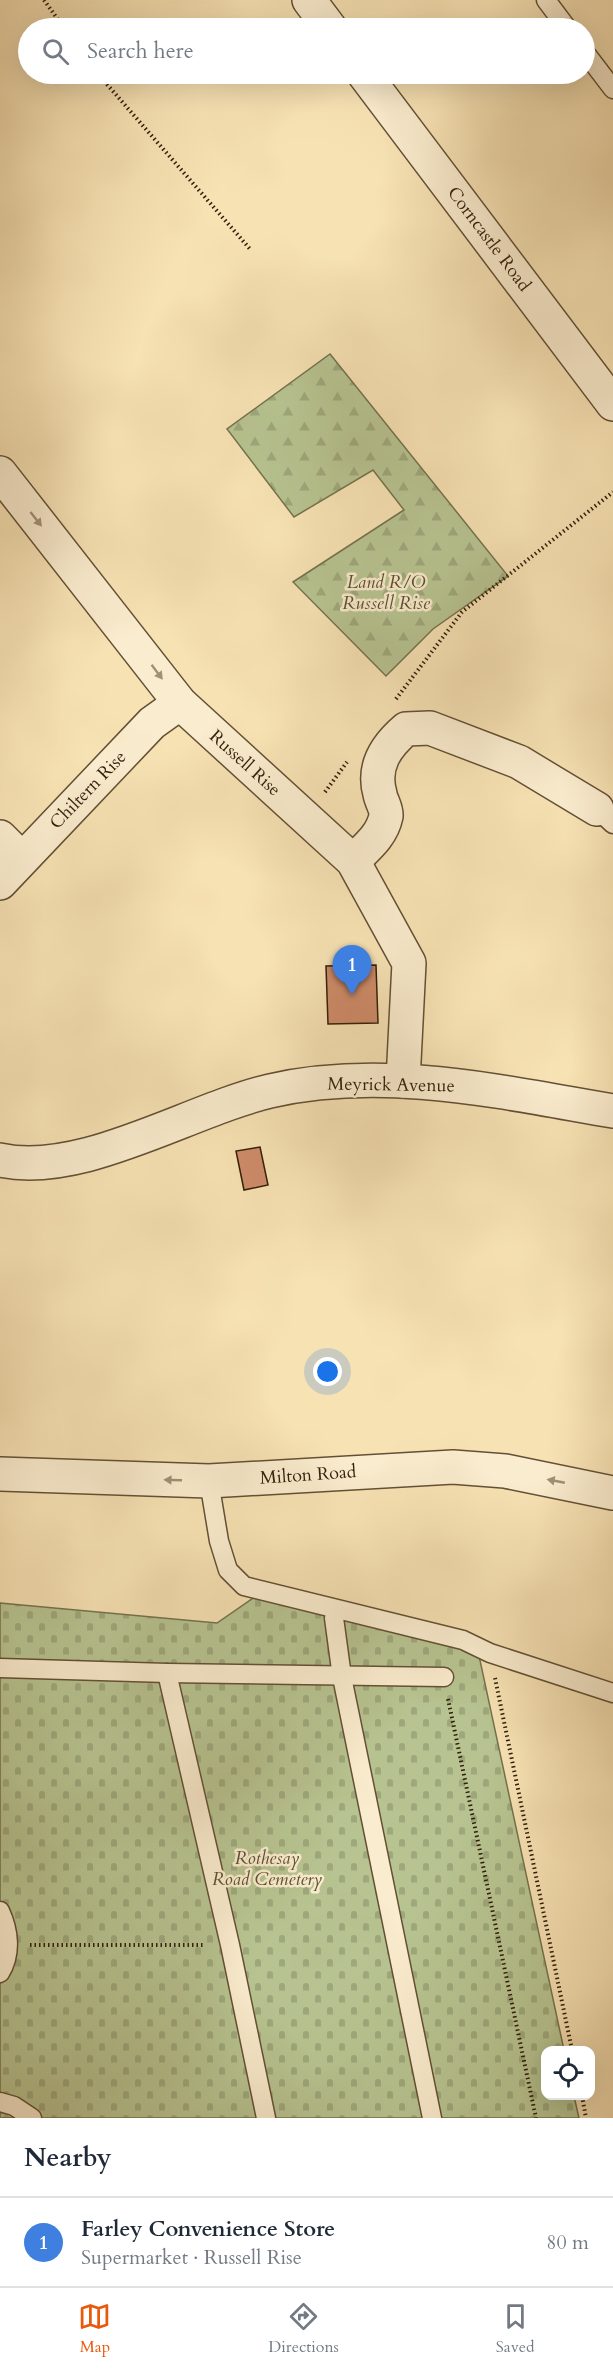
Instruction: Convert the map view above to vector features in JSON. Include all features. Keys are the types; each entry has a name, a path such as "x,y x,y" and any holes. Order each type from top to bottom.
{"street":[{"path":"309,0 322,18"},
{"name":"Corncastle Road","path":"372,84 613,404"},
{"name":"Russell Rise","path":"0,473 180,703 353,861 409,963 404,1082"},
{"name":"Chiltern Rise","path":"0,883 11,848 152,723 180,703"},
{"path":"353,861 379,835 386,814 379,791 378,769 387,746 406,729 430,728 519,762 605,817"},
{"name":"Meyrick Avenue","path":"0,1160 20,1164 69,1159 270,1091 342,1081 464,1086 613,1111"},
{"name":"Milton Road","path":"0,1474 209,1481 453,1467 505,1471 613,1493"}],"lane":[{"path":"546,0 560,18"},
{"path":"595,65 613,89"},
{"path":"209,1481 219,1541 228,1570 244,1586 463,1640 490,1653 613,1693"},
{"path":"334,1618 342,1677 432,2118"},
{"path":"0,1668 342,1677 444,1677"},
{"path":"166,1673 230,1945 266,2118"},
{"path":"0,1911 6,1924 8,1946 0,1973"},
{"path":"0,2102 14,2106 32,2118"}],"path":[{"path":"44,0 57,18"},
{"path":"107,84 250,249"},
{"path":"391,706 462,612 613,492"},
{"path":"305,817 348,761"},
{"path":"490,1653 571,2046"},
{"path":"444,1677 536,2118"},
{"path":"8,1946 230,1945"},
{"path":"583,2100 586,2118"}],"green space":[{"name":"Land R/O Russell Rise","path":"330,354 508,576 433,629 386,676 293,582 404,510 373,470 294,517 227,429"},
{"name":"Rothesay Road Cemetery","path":"256,1596 478,1651 563,2046 541,2046 541,2100 575,2100 579,2118 0,2118 0,1603 217,1623"}],"building":[{"path":"376,965 378,1023 328,1024 326,966"},
{"path":"260,1147 268,1185 244,1190 236,1151"}],"place":[{"name":"Farley Convenience Store","path":"352,995"}]}
